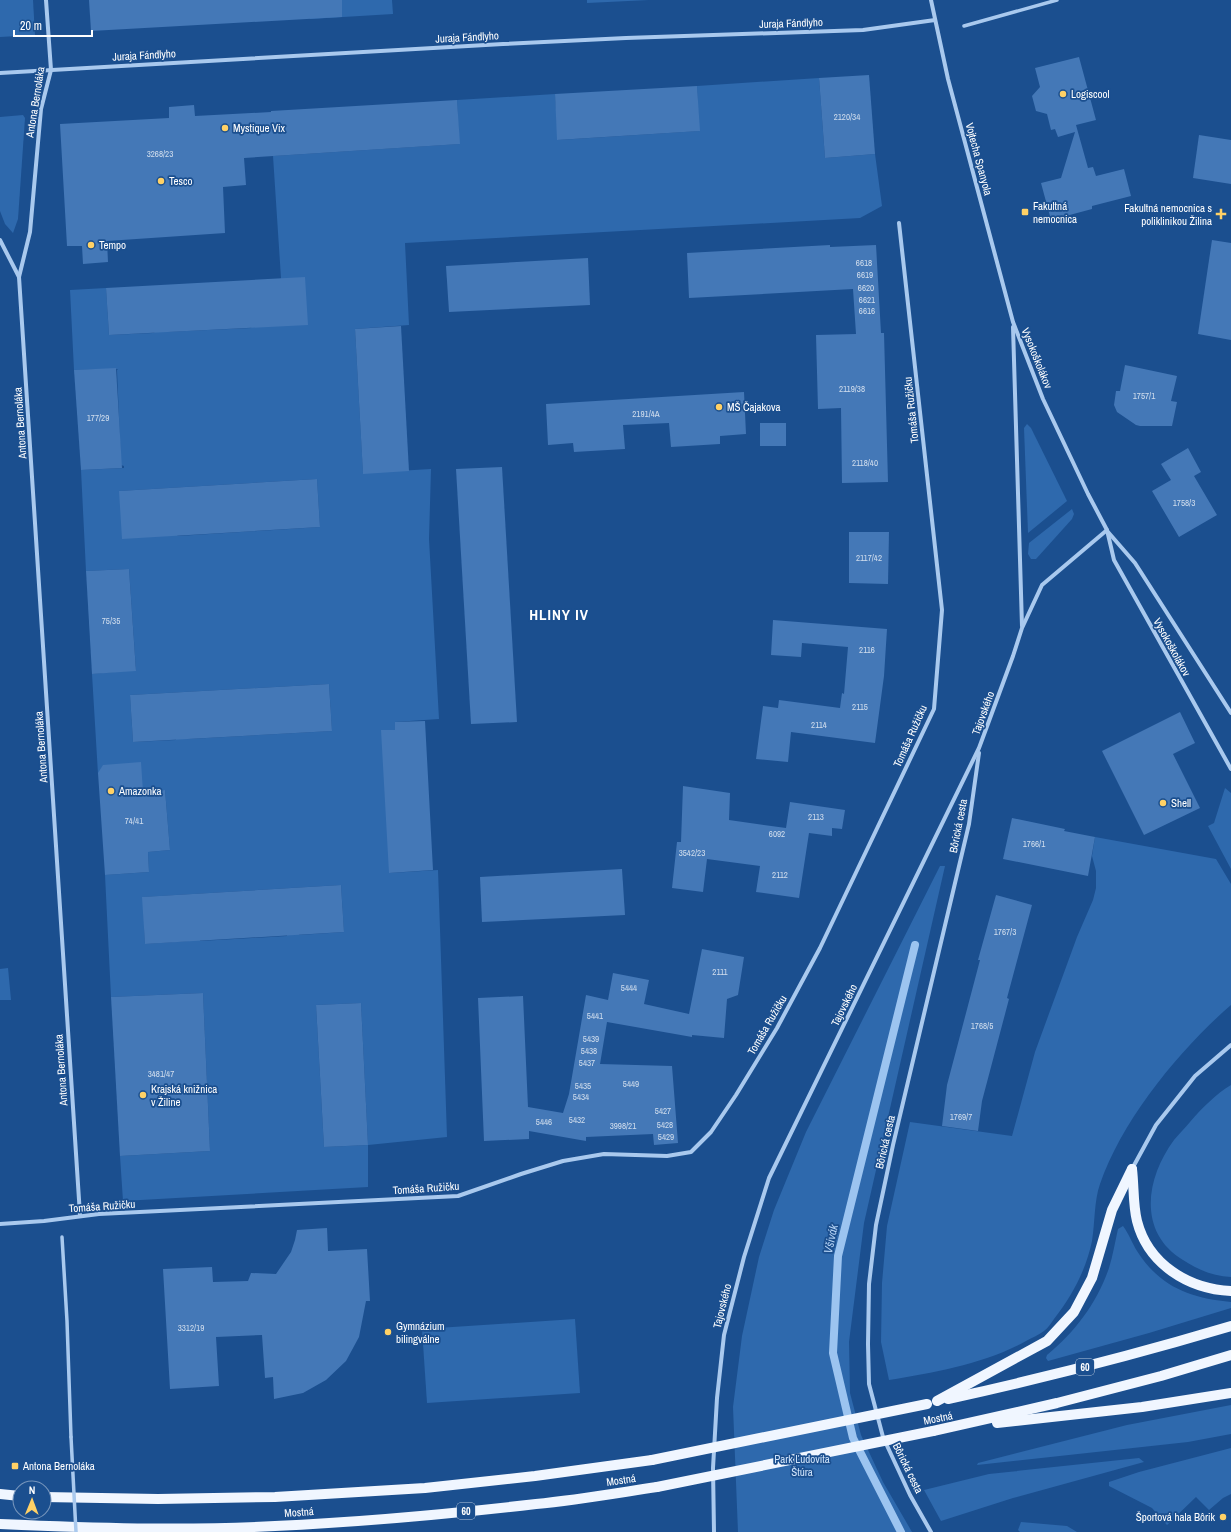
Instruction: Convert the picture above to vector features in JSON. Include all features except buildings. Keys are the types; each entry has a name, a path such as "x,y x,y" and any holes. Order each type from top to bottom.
{"main road":[{"path":"1132,1169 1137,1220 1148,1248 1163,1264 1186,1280 1219,1290 1231,1291"},
{"path":"932,1403 1047,1341 1074,1312 1092,1278 1112,1210 1132,1169"},
{"name":"Mostná","path":"52,1497 158,1499 299,1496 425,1488 535,1476 652,1460 932,1403 1058,1374 1153,1349 1231,1326"},
{"name":"Mostná","path":"0,1524 153,1529 274,1526 538,1504 657,1487 953,1428 1161,1376 1231,1355"},
{"path":"953,1428 1142,1407 1231,1393"},
{"path":"0,1494 12,1495"}],"street":[{"name":"Antona Bernoláka","path":"46,0 51,70 41,109 30,232 19,277 80,1216"},
{"name":"Vojtecha Spanyola","path":"931,0 948,79 1013,322"},
{"path":"964,26 1057,0"},
{"name":"Juraja Fándlyho","path":"0,73 363,51 626,38 863,30 935,20"},
{"name":"Tomáša Ružičku","path":"0,1224 44,1221 80,1216 458,1196 563,1161 604,1154 667,1156 691,1152 712,1132 736,1096 777,1028 816,955 934,709 942,610 899,223"},
{"name":"Antona Bernoláka","path":"0,240 19,277"},
{"path":"1013,322 1022,628"},
{"name":"Vysokoškolákov","path":"1013,322 1043,399 1107,530 1114,560 1231,769"},
{"name":"Vysokoškolákov","path":"1107,530 1135,563 1231,713"},
{"name":"Tajovského","path":"714,1532 713,1468 716,1398 724,1335 744,1257 769,1178 979,748 1014,656 1022,628 1042,586 1107,530"},
{"name":"Bôrická cesta","path":"932,1532 910,1495 883,1437 869,1384 869,1284 876,1225 893,1145 969,824 979,748"},
{"path":"1132,1169 1156,1125 1195,1076 1231,1045"},
{"path":"62,1237 76,1532"}],"green space":[{"path":"0,0 33,0 35,35 0,37"},
{"path":"313,0 392,0 393,14 310,19"},
{"path":"587,0 649,0 587,3"},
{"path":"819,78 825,158 875,154 882,206 860,218 405,243 409,325 355,329 363,473 431,469 429,539 439,719 395,722 395,730 382,730 390,873 438,870 447,1137 368,1145 368,1187 123,1201 120,1156 210,1151 203,993 111,997 105,875 149,872 148,852 170,850 165,790 143,792 102,774 98,774 92,674 136,670 129,569 86,571 81,470 124,468 124,466 121,465 118,369 74,370 70,290 106,288 109,335 153,333 164,328 165,332 251,328 281,278 273,156 459,144 457,100 555,94 558,140 699,131 697,86","holes":["317,479 320,527 178,536 119,491","329,684 332,731 189,739 176,736 176,740 133,742 130,695","341,885 344,932 299,935 299,930 287,931 287,936 200,941 200,936 189,941 145,944 143,897","361,1003 368,1145 324,1147 316,1005"]},
{"path":"23,115 25,118 18,219 13,233 5,224 0,211 0,117"},
{"path":"1027,424 1031,428 1067,501 1028,533 1024,428"},
{"path":"1072,509 1074,514 1072,519 1036,559 1031,559 1028,554 1029,543"},
{"path":"1225,788 1231,793 1231,869 1208,826 1214,823"},
{"path":"1095,837 1216,859 1231,884 1231,1005 1173,1064 1138,1111 1123,1135 1100,1184 1092,1241 1086,1262 1078,1282 1067,1301 1047,1328 1040,1334 993,1356 942,1370 889,1380 881,1342 882,1283 887,1226 910,1122 1012,1136 1035,1052 1077,937 1093,900 1096,888 1096,871 1092,856"},
{"name":"Park Ľudovíta Štúra","path":"940,866 945,866 864,1223 849,1342 850,1393 861,1435 883,1482 912,1532 738,1532 733,1407 742,1336 759,1257 774,1210 806,1132"},
{"path":"8,968 11,1000 0,1000 0,969"},
{"path":"1231,1085 1231,1277 1212,1274 1200,1270 1183,1260 1168,1248 1158,1235 1153,1220 1151,1204 1152,1187 1157,1171 1164,1155 1174,1140 1204,1107"},
{"path":"1123,1226 1137,1251 1146,1263 1166,1282 1189,1294 1231,1302 1231,1308 1149,1333 1048,1361 1046,1358 1047,1355 1076,1327 1098,1293 1109,1268 1118,1229"},
{"path":"575,1319 580,1393 427,1403 422,1329"},
{"path":"1231,1405 1231,1434 1188,1442 977,1465 978,1463 1127,1425"},
{"path":"1231,1448 1231,1494 1223,1498 1209,1510 1196,1497 1167,1525 1152,1508 1109,1486 1109,1482 1139,1472"},
{"path":"1139,1458 1144,1462 1013,1498 941,1521 924,1490 989,1474"},
{"path":"1021,1522 1067,1526 1077,1532 1020,1532 1018,1530"}],"waterway":[{"name":"Všivák","path":"901,1532 853,1438 833,1353 838,1256 915,945"}],"place":[{"name":"Logiscool","path":"1063,94"},
{"name":"Mystique Vix","path":"225,128"},
{"name":"Tesco","path":"161,181"},
{"name":"Fakultná nemocnica","path":"1025,212"},
{"name":"Fakultná nemocnica s poliklinikou Žilina","path":"1221,214"},
{"name":"Tempo","path":"91,245"},
{"name":"MŠ Čajakova","path":"719,407"},
{"name":"Amazonka","path":"111,791"},
{"name":"Shell","path":"1163,803"},
{"name":"Krajská knižnica v Žiline","path":"143,1095"},
{"name":"Gymnázium bilingválne","path":"388,1332"},
{"name":"Antona Bernoláka","path":"15,1466"},
{"name":"Športová hala Bôrik","path":"1223,1517"}],"district":[{"name":"HLINY IV","path":"559,615"}]}
